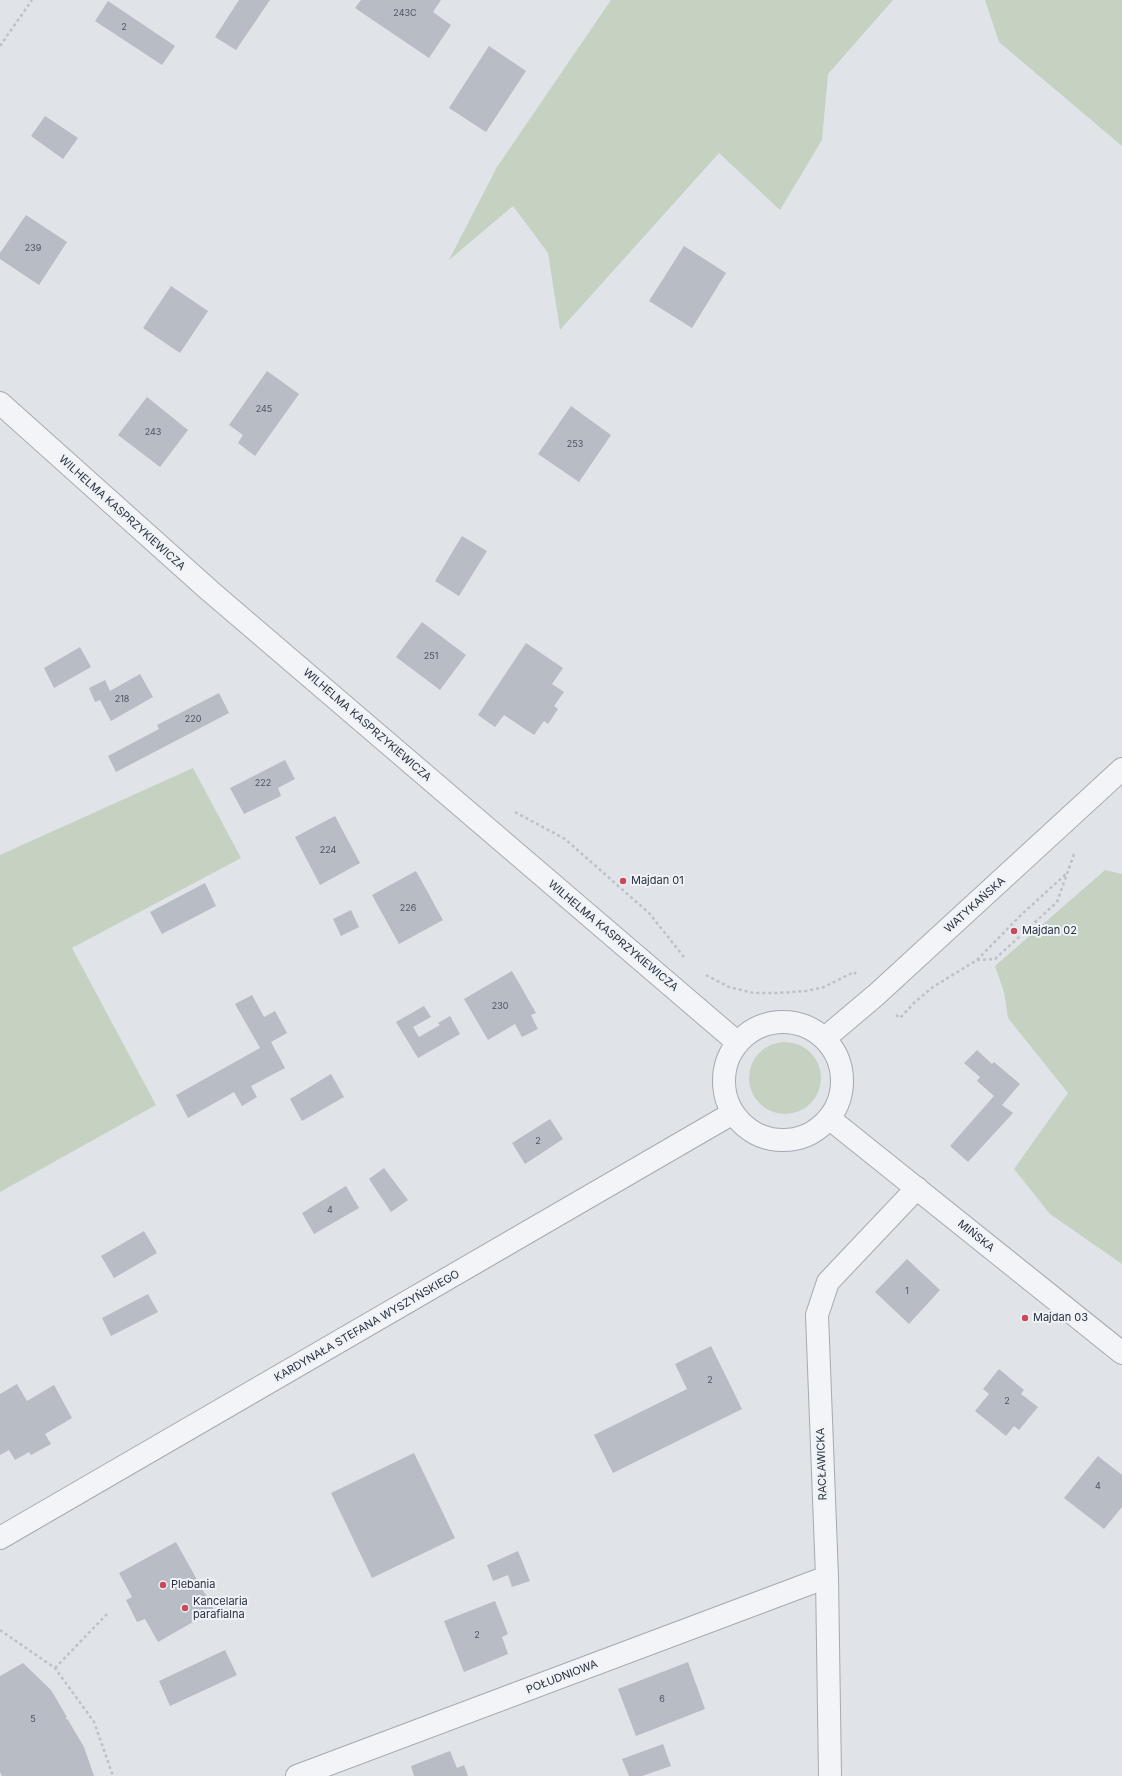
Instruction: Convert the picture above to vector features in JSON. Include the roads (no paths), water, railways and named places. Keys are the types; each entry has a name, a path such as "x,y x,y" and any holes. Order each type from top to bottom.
{"street":[{"name":"WILHELMA KASPRZYKIEWICZA","path":"0,403 210,591 738,1043"},
{"name":"WATYKAŃSKA","path":"825,1038 876,995 1122,769"},
{"path":"790,1022 809,1027 825,1038 838,1056 843,1078 840,1100 830,1119 812,1133 791,1140 768,1139 748,1129 733,1113 726,1095 724,1077 728,1058 738,1043 753,1030 771,1023 790,1022"},
{"name":"KARDYNAŁA STEFANA WYSZYŃSKIEGO","path":"0,1538 733,1113"},
{"name":"MIŃSKA","path":"830,1119 1122,1353"},
{"name":"RACŁAWICKA","path":"830,1776 827,1577 817,1316 828,1282 917,1188"},
{"name":"POŁUDNIOWA","path":"297,1776 827,1577"}],"place":[{"name":"Majdan 01","path":"623,881"},
{"name":"Majdan 02","path":"1014,931"},
{"name":"Majdan 03","path":"1025,1318"},
{"name":"Plebania","path":"163,1585"},
{"name":"Kancelaria parafialna","path":"185,1608"}]}
